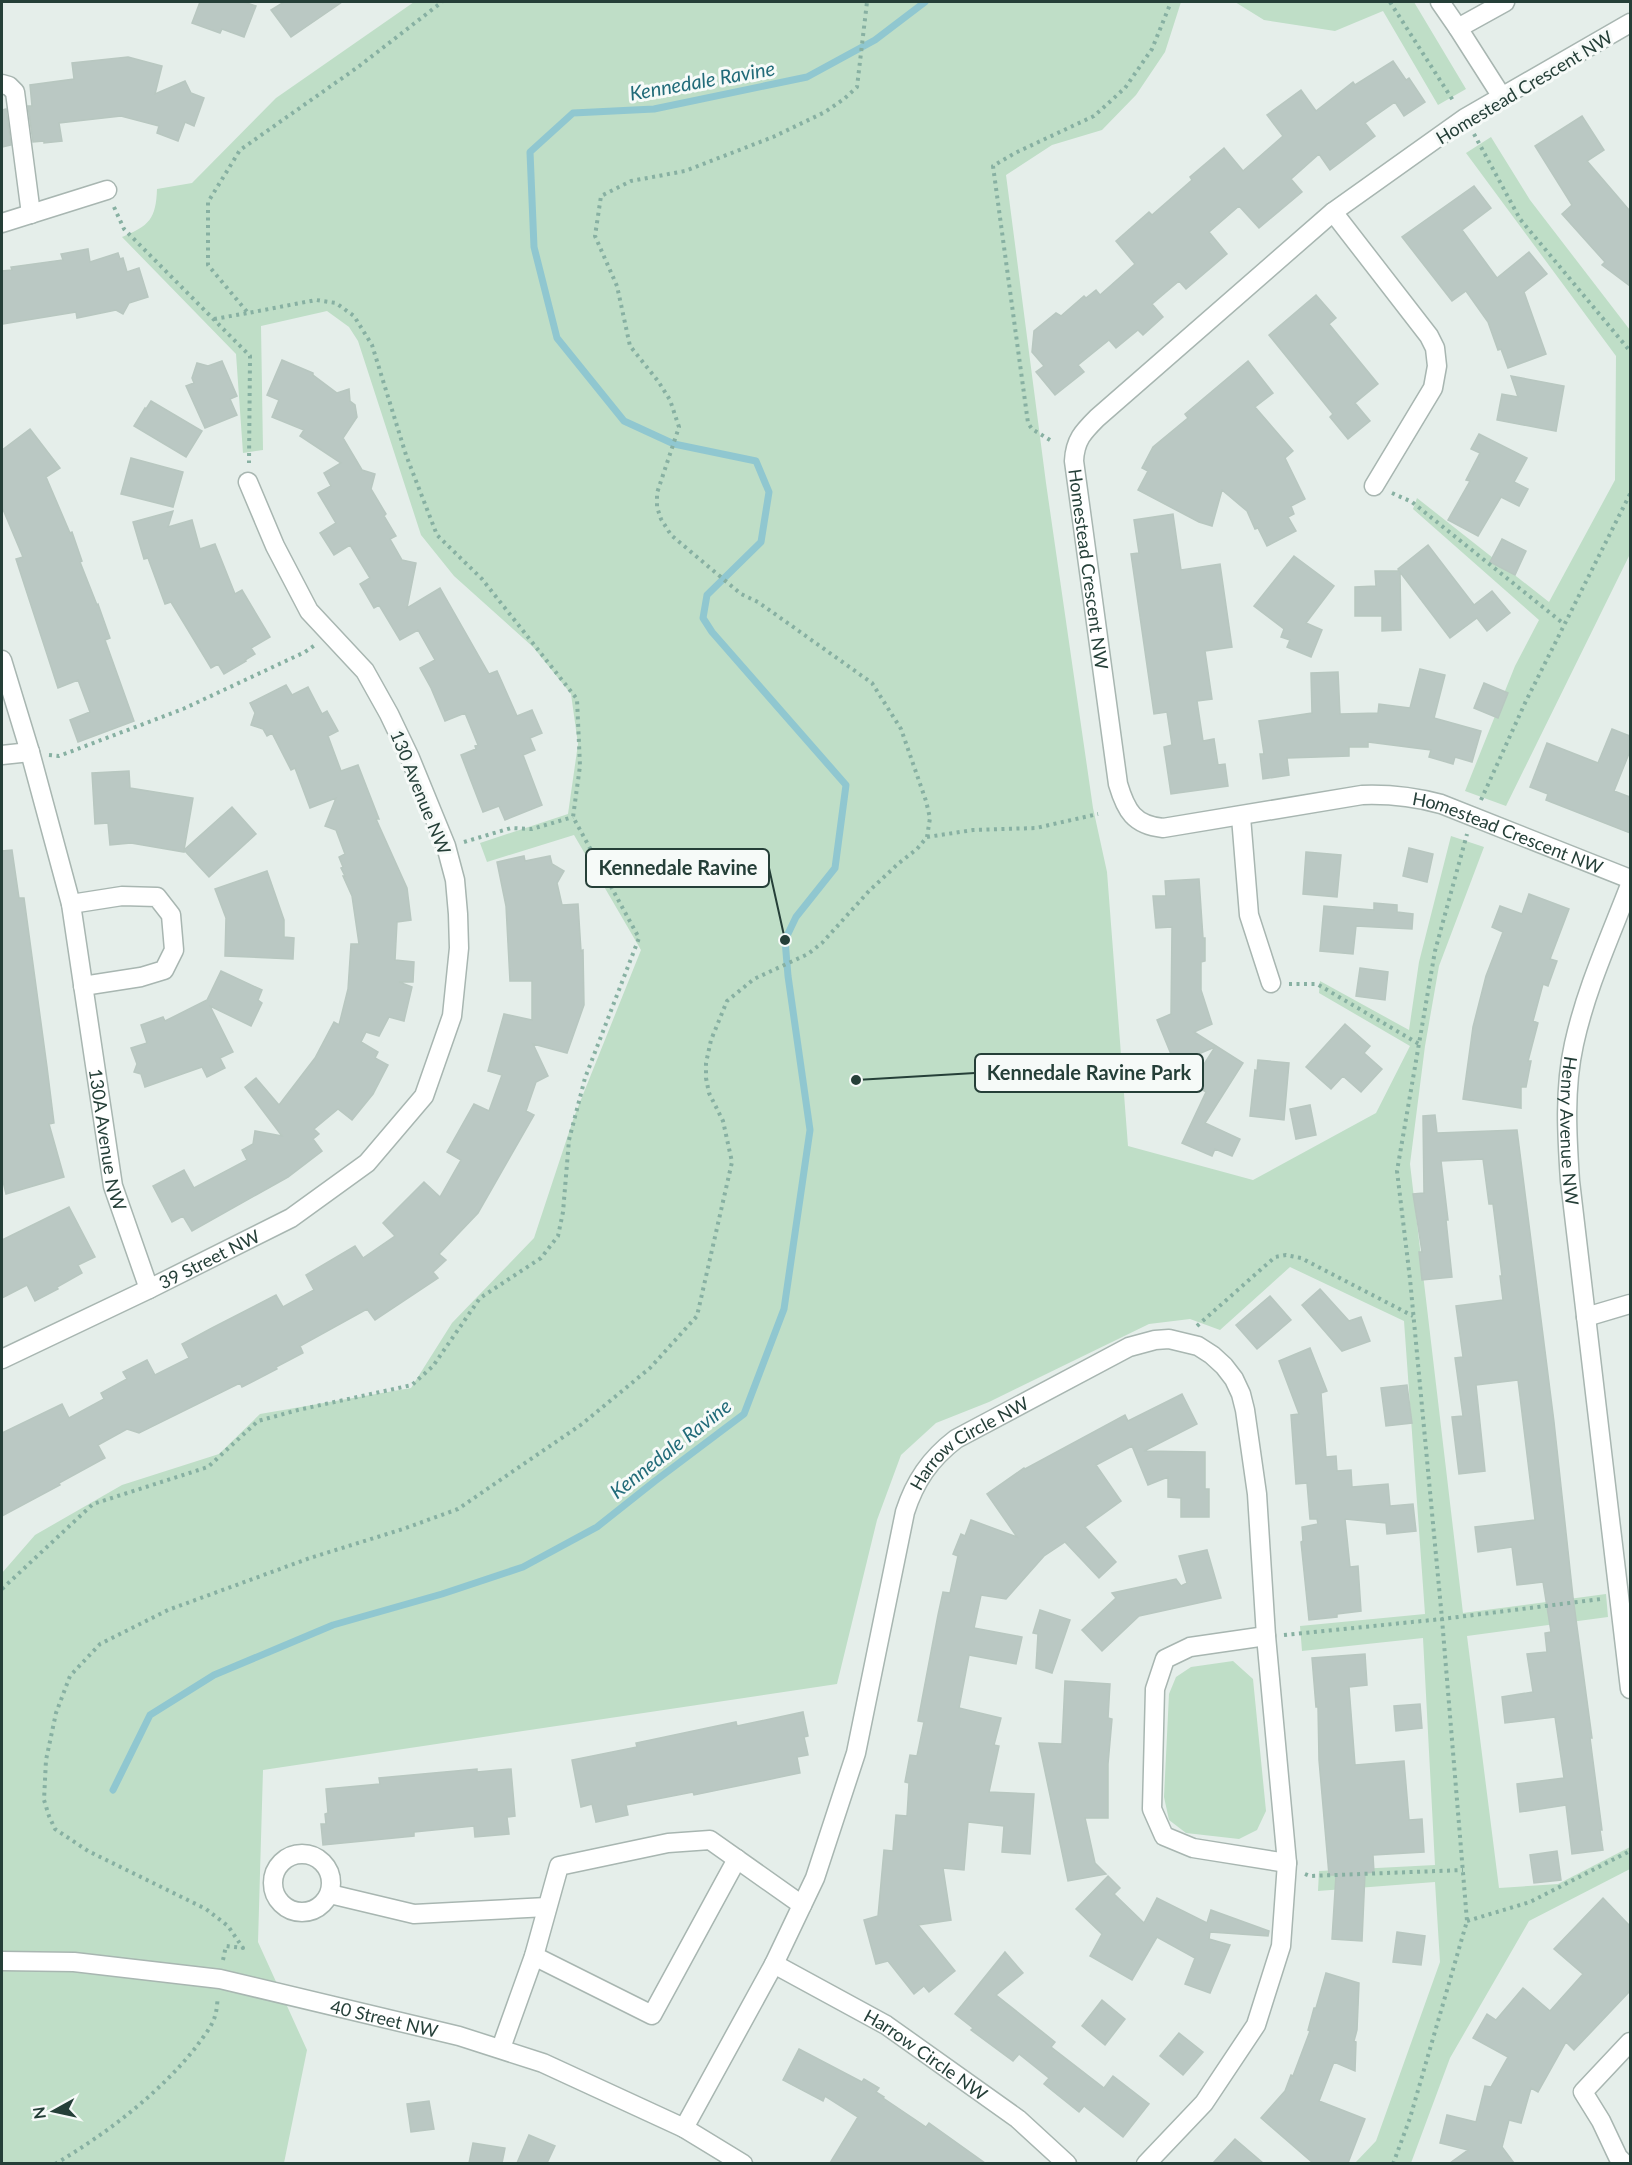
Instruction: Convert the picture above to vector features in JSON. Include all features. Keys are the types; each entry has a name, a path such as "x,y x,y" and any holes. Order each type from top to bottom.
{"street":[{"path":"1440,2 1502,97"},
{"path":"1458,28 1505,2"},
{"name":"Homestead Crescent NW","path":"1629,27 1465,118 1333,212 1080,436 1075,447 1075,474 1116,773 1124,803 1141,823 1150,827 1163,828 1241,817 1362,795 1392,795 1425,800 1474,816 1630,879"},
{"path":"2,84 9,86 15,92 32,214"},
{"path":"2,223 107,190"},
{"path":"1333,212 1429,336 1435,348 1437,366 1433,388 1374,486"},
{"name":"130 Avenue NW","path":"248,482 275,546 309,612 365,671 370,680 410,758 446,846 454,880 459,948 452,1016 424,1096 396,1128"},
{"name":"130A Avenue NW","path":"2,660 30,752 71,904 113,1186 149,1289"},
{"path":"2,755 30,752"},
{"path":"1241,817 1249,915 1271,983"},
{"name":"Henry Avenue NW","path":"1630,885 1593,980 1574,1044 1569,1074 1568,1153 1586,1317 1625,1596 1630,1689"},
{"path":"71,904 122,896 157,897 171,915 174,950 164,970 141,977 83,986"},
{"name":"39 Street NW","path":"2,1359 291,1218 367,1163 396,1128"},
{"path":"1586,1317 1630,1304"},
{"name":"Harrow Circle NW","path":"684,2128 774,1964 814,1878 856,1753 905,1512 910,1496 927,1466 940,1451 956,1439 1129,1347 1155,1340 1182,1341 1198,1346 1212,1355 1234,1379 1245,1410 1257,1494 1266,1636 1287,1863 1281,1946 1256,2025 1204,2103 1146,2163"},
{"path":"1266,1636 1190,1647 1165,1659 1155,1689 1152,1809 1164,1836 1193,1848 1287,1863"},
{"path":"501,2048 534,1956 559,1866 669,1843 710,1840 802,1905"},
{"path":"534,1956 652,2015 737,1859"},
{"path":"330,1894 414,1914 547,1907"},
{"name":"40 Street NW","path":"2,1961 74,1962 220,1979 459,2036 543,2063 684,2128 743,2163"},
{"name":"Harrow Circle NW","path":"774,1964 886,2025 1018,2119 1067,2163"},
{"path":"1625,2163 1618,2157 1601,2121 1583,2092 1630,2042"}],"path":[{"path":"248,313 208,265 208,202 240,150 358,67 442,2"},
{"path":"868,2 865,28 868,2"},
{"path":"55,2163 81,2148 151,2094 183,2063 208,2032 215,2016 226,1946 243,1948 228,1926 206,1910 88,1851 55,1829 44,1800 46,1760 56,1713 70,1676 100,1644 168,1611 310,1558 458,1509 582,1424 650,1368 697,1316 732,1162 723,1121 709,1094 706,1063 711,1040 727,1001 745,985 808,954 834,932 869,891 898,863 917,849 927,837 930,818 926,801 901,729 872,683 758,602 741,594 671,535 661,519 657,507 657,493 679,427 670,400 630,346 617,286 595,236 601,196 631,181 685,171 773,136 825,112 844,99 857,87 868,2"},
{"path":"1050,440 1032,429 1028,423 993,166 1015,153 1094,116 1125,88 1152,49 1171,2"},
{"path":"1390,2 1465,118 1520,219 1630,351"},
{"path":"107,190 124,229 250,356 248,482"},
{"path":"2,1589 93,1504 208,1467 258,1421 412,1385 433,1366 480,1298 541,1258 558,1236 563,1212 569,1140 582,1088 639,938 573,817 580,766 577,699 482,579 437,535 406,455 372,345 354,316 336,303 315,300 214,319"},
{"path":"1374,486 1412,502 1564,624"},
{"path":"1480,801 1564,624 1630,494"},
{"path":"30,752 59,756 183,709 305,652 330,634"},
{"path":"927,837 973,830 1036,828 1098,814"},
{"path":"446,846 511,828 532,829 573,817"},
{"path":"1394,2163 1410,2118 1467,1921 1414,1317 1397,1171 1435,951 1468,831"},
{"path":"1271,983 1317,984 1419,1044"},
{"path":"1182,1341 1275,1257 1301,1258 1414,1317"},
{"path":"1266,1636 1442,1619 1625,1596"},
{"path":"1467,1921 1530,1902 1630,1851"},
{"path":"1287,1863 1310,1876 1463,1870"}],"green space":[{"path":"414,2 1181,2 1165,52 1136,95 1102,130 1052,145 1006,175 1046,483 1093,808 1107,872 1128,1146 1253,1180 1376,1113 1410,1046 1319,993 1320,981 1409,1030 1419,962 1451,836 1484,847 1439,966 1425,1046 1410,1164 1463,1613 1606,1594 1608,1617 1467,1636 1499,1888 1558,1884 1630,1847 1630,1869 1529,1921 1450,2058 1411,2163 1355,2163 1376,2141 1440,1962 1435,1882 1318,1891 1319,1871 1435,1865 1423,1638 1302,1651 1300,1626 1425,1614 1404,1321 1290,1267 1220,1330 1190,1319 1149,1324 989,1402 936,1423 901,1455 877,1520 837,1684 263,1770 258,1942 307,2050 284,2163 2,2164 2,1573 35,1535 122,1485 219,1454 260,1414 411,1388 452,1323 534,1238 574,1117 641,950 574,835 487,862 480,843 568,814 578,744 571,694 533,647 454,576 421,535 358,341 349,327 327,311 261,326 263,450 243,453 236,354 122,237 139,229 149,220 155,208 157,189 192,183 276,98"},
{"path":"1235,2 1414,2 1466,89 1438,105 1383,11 1335,31 1264,20"},
{"path":"1491,137 1530,200 1630,330 1630,554 1506,806 1465,791 1515,666 1539,620 1413,509 1417,498 1549,602 1615,480 1616,356 1466,153"},
{"path":"1233,1661 1253,1679 1266,1811 1257,1830 1239,1839 1186,1833 1169,1820 1164,1797 1169,1694 1176,1677 1191,1667"}],"building":[{"path":"200,2 244,2 256,6 244,37 222,29 220,33 192,23"},
{"path":"284,2 342,2 291,37 271,10"},
{"path":"128,57 162,66 155,94 185,81 191,93 204,98 194,126 185,122 178,141 157,133 159,126 121,116 59,123 62,141 33,142 28,106 32,106 30,85 74,79 72,63"},
{"path":"1393,61 1406,80 1409,78 1425,102 1404,116 1395,102 1365,123 1375,136 1330,170 1319,154 1291,179 1302,192 1259,228 1239,206 1209,232 1227,254 1186,289 1179,281 1152,304 1163,317 1143,335 1138,330 1116,348 1109,340 1078,365 1084,372 1055,395 1036,372 1044,366 1032,352 1034,331 1056,313 1061,316 1084,296 1086,298 1096,290 1100,295 1135,264 1116,241 1149,212 1152,215 1192,180 1190,177 1224,148 1243,171 1283,136 1267,115 1301,90 1316,111 1353,82 1355,85"},
{"path":"6,109 11,145 2,147 2,110"},
{"path":"1582,116 1604,150 1587,161 1630,211 1630,286 1602,265 1605,262 1562,214 1572,205 1535,146"},
{"path":"1474,186 1491,208 1462,230 1497,278 1529,252 1547,274 1524,292 1546,354 1508,368 1501,349 1498,350 1488,322 1466,291 1452,301 1402,237"},
{"path":"88,249 90,262 118,253 120,259 123,258 127,272 139,268 148,297 129,303 123,314 116,310 77,318 76,312 2,324 2,271 12,270 11,267 63,260 61,254"},
{"path":"1316,295 1336,318 1329,324 1378,384 1355,403 1370,421 1348,439 1330,417 1333,414 1269,335"},
{"path":"282,360 313,373 337,393 349,389 350,401 355,405 357,417 343,438 362,470 375,474 371,489 396,536 390,539 402,560 416,563 407,608 440,588 489,674 497,671 517,716 532,710 542,733 530,738 535,750 523,755 542,805 505,820 499,806 483,812 461,755 476,749 475,746 478,745 465,713 445,721 420,668 435,660 418,630 400,640 379,605 374,608 360,584 370,578 350,545 334,555 320,533 336,523 318,493 331,486 324,473 341,463 300,436 304,430 272,417 279,400 267,395"},
{"path":"222,361 237,396 230,399 237,415 205,428 186,386 194,383 192,378 197,363 208,366"},
{"path":"1248,361 1273,393 1255,407 1293,451 1285,458 1305,499 1291,506 1294,514 1288,517 1296,531 1267,546 1258,528 1255,529 1247,511 1222,490 1212,526 1199,522 1138,490 1148,471 1142,468 1153,447 1188,418 1185,414"},
{"path":"1511,376 1564,386 1556,431 1497,420 1502,394 1518,397"},
{"path":"151,401 202,431 186,457 134,426"},
{"path":"30,429 60,468 46,477 70,533 72,532 82,561 80,562 98,604 110,638 105,640 134,721 78,742 70,720 90,712 78,680 58,688 16,559 23,557 2,507 2,450"},
{"path":"1479,434 1527,458 1514,482 1528,489 1519,506 1501,497 1478,536 1448,520 1470,481 1466,480 1480,453 1471,449"},
{"path":"131,458 183,472 173,507 121,494"},
{"path":"173,511 168,527 192,520 200,549 215,544 235,594 242,590 270,637 251,648 255,654 224,674 218,664 211,668 171,602 165,604 148,558 144,559 133,522"},
{"path":"1173,514 1181,570 1220,564 1232,647 1205,651 1212,699 1197,701 1203,741 1214,739 1218,765 1225,764 1228,786 1171,794 1164,747 1172,745 1167,712 1154,714 1131,554 1139,553 1134,520"},
{"path":"1502,539 1526,551 1515,575 1490,562"},
{"path":"1428,545 1474,605 1492,591 1510,613 1487,631 1477,618 1450,638 1400,572 1401,630 1382,631 1382,616 1355,616 1355,587 1376,586 1375,571 1399,571 1398,569"},
{"path":"1294,556 1334,586 1306,623 1322,630 1311,657 1287,647 1290,640 1281,637 1284,629 1254,606"},
{"path":"1420,669 1445,675 1434,718 1481,731 1472,762 1455,757 1453,764 1429,757 1431,750 1368,742 1368,747 1349,747 1349,756 1287,758 1289,775 1263,779 1260,754 1264,754 1259,721 1312,713 1311,673 1338,672 1340,714 1378,713 1379,704 1410,708"},
{"path":"1484,683 1508,693 1498,718 1474,708"},
{"path":"286,685 292,695 308,687 322,714 327,711 338,731 328,736 341,771 358,765 379,819 376,819 407,888 411,920 397,922 395,960 414,962 413,982 399,982 412,987 404,1021 389,1017 379,1036 366,1032 361,1042 378,1052 375,1058 388,1065 373,1094 352,1120 338,1109 314,1129 319,1134 313,1139 322,1151 288,1177 192,1231 183,1216 172,1222 153,1186 184,1170 194,1188 247,1160 242,1150 253,1144 255,1131 282,1136 245,1087 256,1078 279,1105 315,1058 334,1022 339,1025 348,989 351,944 359,944 352,896 343,876 345,876 339,857 345,854 336,830 325,826 336,798 310,808 295,768 291,770 272,733 267,736 263,729 251,725 255,713 250,703"},
{"path":"1612,729 1630,736 1630,751 1614,791 1630,797 1630,833 1546,800 1548,794 1530,787 1547,743 1598,763"},
{"path":"129,771 130,788 193,798 184,852 131,843 110,845 108,823 95,824 92,773"},
{"path":"232,807 256,834 209,877 184,850"},
{"path":"1409,848 1433,854 1427,882 1403,876"},
{"path":"12,850 19,898 24,898 47,1067 54,1123 49,1124 64,1177 6,1194 2,1177 2,851"},
{"path":"1306,852 1341,855 1337,897 1303,894"},
{"path":"524,856 525,861 550,856 552,864 564,871 557,883 562,905 578,904 581,951 583,950 584,1005 567,1053 533,1044 548,1076 536,1082 526,1111 534,1115 478,1213 439,1254 446,1260 433,1272 438,1278 375,1320 367,1309 300,1346 303,1353 242,1387 240,1383 139,1433 127,1429 98,1445 105,1458 2,1516 2,1433 62,1404 69,1418 104,1399 101,1393 127,1379 123,1372 147,1360 155,1375 189,1358 182,1344 276,1295 283,1307 314,1290 306,1275 355,1246 363,1258 395,1236 383,1223 424,1182 440,1197 461,1160 447,1152 474,1104 489,1111 502,1075 488,1071 504,1014 532,1020 532,981 510,981 506,906 497,862"},
{"path":"267,871 284,920 284,937 294,938 293,959 225,956 226,918 215,889"},
{"path":"1199,879 1203,938 1205,938 1205,961 1201,962 1201,990 1212,1024 1194,1032 1243,1063 1205,1123 1240,1139 1232,1156 1215,1149 1212,1156 1182,1143 1206,1092 1192,1083 1215,1047 1175,1064 1157,1020 1171,1014 1172,927 1156,928 1153,896 1166,896 1165,881"},
{"path":"1529,894 1569,909 1550,959 1557,961 1548,986 1543,984 1533,1021 1538,1023 1528,1061 1531,1061 1526,1087 1521,1087 1521,1108 1463,1099 1473,1027 1486,976 1503,932 1492,927 1500,906 1522,914"},
{"path":"1374,903 1397,905 1397,912 1413,914 1412,929 1356,926 1353,954 1320,951 1324,906 1374,910"},
{"path":"1360,968 1388,972 1385,1000 1356,996"},
{"path":"221,971 262,990 258,1000 262,1003 251,1026 210,1006 233,1052 220,1058 225,1068 207,1077 202,1067 145,1087 141,1074 134,1072 137,1064 131,1048 147,1043 141,1025 163,1017 165,1021 207,1000"},
{"path":"1345,1024 1370,1046 1364,1053 1382,1069 1361,1092 1343,1076 1331,1089 1306,1067"},
{"path":"1258,1060 1289,1063 1284,1120 1250,1116"},
{"path":"1310,1105 1316,1135 1296,1139 1290,1109"},
{"path":"1435,1115 1437,1133 1517,1130 1592,1738 1590,1738 1603,1850 1572,1854 1566,1805 1520,1812 1517,1784 1564,1778 1555,1717 1505,1723 1502,1697 1533,1692 1527,1654 1547,1652 1545,1633 1551,1632 1543,1582 1517,1585 1512,1547 1478,1552 1475,1527 1535,1520 1518,1380 1476,1385 1485,1471 1459,1474 1452,1417 1463,1416 1455,1358 1463,1357 1456,1306 1503,1300 1500,1276 1502,1276 1493,1204 1489,1204 1483,1159 1441,1161 1452,1277 1422,1280 1419,1252 1422,1252 1413,1194 1424,1193 1423,1116"},
{"path":"69,1207 95,1257 78,1265 82,1273 35,1301 27,1285 2,1298 2,1240"},
{"path":"1320,1289 1349,1321 1361,1317 1370,1341 1342,1351 1302,1305"},
{"path":"1270,1296 1291,1320 1257,1349 1236,1325"},
{"path":"1310,1348 1327,1391 1321,1393 1326,1457 1336,1456 1337,1471 1351,1470 1352,1487 1388,1484 1390,1506 1413,1504 1416,1531 1387,1534 1386,1523 1345,1519 1350,1567 1358,1566 1361,1611 1337,1614 1337,1617 1309,1620 1301,1542 1303,1541 1302,1527 1318,1524 1317,1519 1310,1519 1307,1483 1296,1484 1291,1415 1299,1414 1279,1361"},
{"path":"1407,1385 1412,1423 1386,1426 1381,1388"},
{"path":"1182,1394 1197,1424 1144,1451 1205,1452 1205,1489 1209,1489 1209,1517 1181,1517 1181,1498 1168,1497 1168,1477 1148,1485 1132,1446 1096,1465 1121,1501 1085,1527 1116,1562 1099,1578 1065,1542 1044,1556 1006,1599 981,1595 974,1628 1022,1637 1016,1664 969,1655 959,1708 1001,1718 994,1745 999,1746 989,1792 1034,1794 1030,1854 1002,1852 1004,1826 968,1822 964,1870 943,1868 951,1920 918,1925 955,1971 929,1992 924,1986 914,1994 888,1961 876,1964 864,1920 878,1916 884,1850 893,1851 896,1815 907,1816 909,1783 905,1782 910,1755 917,1756 924,1722 918,1721 938,1615 943,1592 950,1593 958,1556 953,1554 961,1534 965,1536 971,1520 1017,1537 987,1494 1024,1468 1125,1415 1128,1421"},
{"path":"1207,1550 1221,1598 1139,1616 1102,1651 1082,1630 1116,1598 1112,1593 1176,1579 1181,1586 1187,1583 1179,1556"},
{"path":"1040,1610 1070,1620 1052,1673 1036,1668 1038,1634 1033,1633"},
{"path":"1365,1654 1367,1685 1349,1687 1355,1765 1404,1761 1409,1820 1422,1819 1424,1852 1373,1855 1374,1872 1365,1873 1362,1941 1332,1939 1336,1875 1329,1875 1319,1760 1318,1707 1316,1707 1312,1658"},
{"path":"1065,1681 1110,1684 1108,1718 1112,1719 1108,1764 1108,1818 1085,1818 1095,1863 1106,1874 1068,1881 1039,1743 1062,1744"},
{"path":"1420,1704 1422,1728 1396,1731 1394,1706"},
{"path":"803,1712 808,1736 804,1737 808,1755 797,1757 800,1773 694,1795 693,1792 626,1805 628,1815 596,1822 592,1804 581,1807 572,1760 637,1747 636,1743 736,1722 737,1726"},
{"path":"477,1769 477,1772 511,1769 515,1816 507,1817 509,1834 475,1837 474,1826 414,1832 414,1836 323,1845 321,1824 326,1824 325,1814 328,1813 326,1789 380,1784 379,1778"},
{"path":"1557,1851 1561,1880 1534,1883 1530,1855"},
{"path":"1108,1876 1120,1888 1114,1894 1144,1923 1157,1898 1207,1923 1211,1910 1269,1931 1268,1936 1210,1932 1209,1939 1230,1945 1210,1993 1185,1984 1195,1958 1157,1937 1132,1980 1090,1956 1102,1934 1076,1909"},
{"path":"1603,1898 1630,1926 1630,1991 1574,2050 1566,2042 1538,2092 1531,2088 1521,2123 1509,2120 1502,2147 1514,2163 1450,2163 1468,2150 1440,2143 1447,2115 1476,2122 1485,2086 1491,2087 1508,2057 1473,2038 1487,2014 1496,2020 1523,1988 1550,2011 1583,1974 1554,1949"},
{"path":"1397,1932 1425,1936 1421,1965 1393,1962"},
{"path":"1005,1952 1023,1973 996,1995 1055,2042 1051,2047 1104,2088 1113,2076 1149,2104 1123,2137 1084,2106 1079,2112 1044,2084 1049,2078 1019,2054 1013,2061 971,2030 973,2028 955,2014"},
{"path":"1326,1973 1359,1983 1357,2030 1354,2041 1356,2042 1355,2071 1334,2062 1319,2101 1365,2119 1348,2163 1313,2163 1261,2118 1285,2091 1291,2075 1293,2076 1310,2031 1308,2030 1314,2008 1316,2008"},
{"path":"1102,2000 1125,2019 1105,2045 1082,2026"},
{"path":"1179,2033 1203,2052 1183,2075 1160,2056"},
{"path":"799,2049 862,2082 864,2079 879,2088 876,2092 883,2098 926,2127 929,2123 985,2163 830,2163 858,2117 825,2096 823,2101 783,2080"},
{"path":"429,2101 434,2129 411,2132 407,2104"},
{"path":"529,2135 555,2146 547,2163 517,2163"},
{"path":"1235,2139 1263,2163 1213,2163"},
{"path":"473,2143 505,2148 502,2163 469,2163"}],"waterway":[{"name":"Kennedale Ravine","path":"113,1790 150,1715 214,1675 333,1625 442,1594 523,1567 597,1527 744,1414 784,1309 810,1130 785,940 796,917 835,868 846,785 712,632 703,618 707,595 761,542 769,492 756,461 674,444 624,421 557,338 534,247 530,152 573,113 654,109 807,77 875,40 925,2"}],"place":[{"name":"Kennedale Ravine","path":"785,940"},
{"name":"Kennedale Ravine Park","path":"856,1080"}]}
